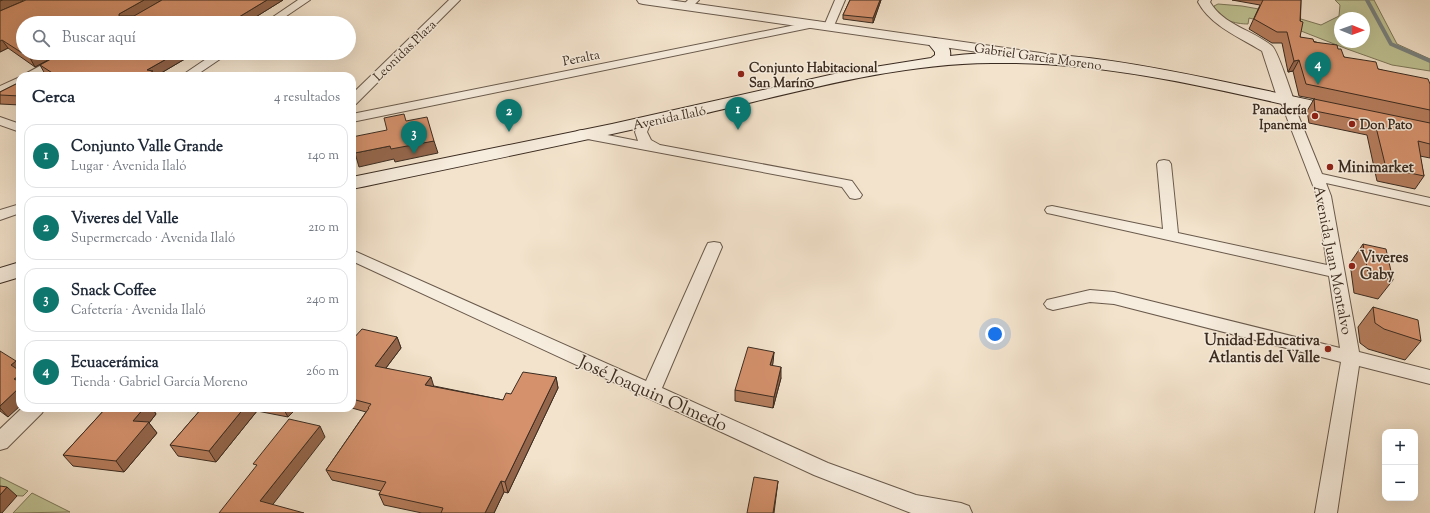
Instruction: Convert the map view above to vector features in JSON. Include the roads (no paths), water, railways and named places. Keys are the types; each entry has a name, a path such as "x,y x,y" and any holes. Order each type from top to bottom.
{"main road":[{"path":"934,42 941,47 944,52 942,57 936,62"},
{"name":"Avenida Ilaló","path":"356,182 645,122 866,73 936,62 1007,58 1082,62"},
{"name":"Gabriel García Moreno","path":"1082,62 1150,72 1352,114"},
{"path":"0,276 16,270"}],"street":[{"path":"281,16 305,0"},
{"name":"Leonidas Plaza","path":"356,97 455,0"},
{"name":"Gabriel García Moreno","path":"643,0 690,3 934,42 1082,62"},
{"path":"829,26 840,0"},
{"name":"Avenida Juan Montalvo","path":"1205,0 1204,2 1209,11 1221,21 1268,49 1286,100 1324,196 1351,357 1326,513"},
{"name":"Peralta","path":"356,117 815,24"},
{"path":"36,72 59,60"},
{"path":"193,72 212,60"},
{"path":"0,91 16,83"},
{"path":"0,121 16,127"},
{"path":"645,122 641,132 645,142 655,147"},
{"path":"582,134 847,184 855,195"},
{"path":"1164,164 1171,236"},
{"path":"1317,177 1430,202"},
{"path":"0,215 16,209"},
{"path":"1052,210 1337,272"},
{"path":"650,391 654,385 714,247"},
{"name":"José Joaquin Olmedo","path":"356,257 821,469 916,505 961,513"},
{"path":"1053,304 1090,296 1114,298 1430,377"},
{"path":"0,442 31,412"}],"waterway":[{"path":"1367,0 1391,44 1430,61"}],"place":[{"name":"Conjunto Habitacional San Maríno","path":"741,74"},
{"name":"Ecuacerámica","path":"1318,85"},
{"name":"Panadería Ipanema","path":"1315,116"},
{"name":"Don Pato","path":"1352,124"},
{"name":"Conjunto Valle Grande","path":"738,130"},
{"name":"Viveres del Valle","path":"509,132"},
{"name":"Snack Coffee","path":"414,154"},
{"name":"Minimarket","path":"1330,167"},
{"name":"Viveres Gaby","path":"1352,266"},
{"name":"Unidad Educativa Atlantis del Valle","path":"1328,349"}]}
